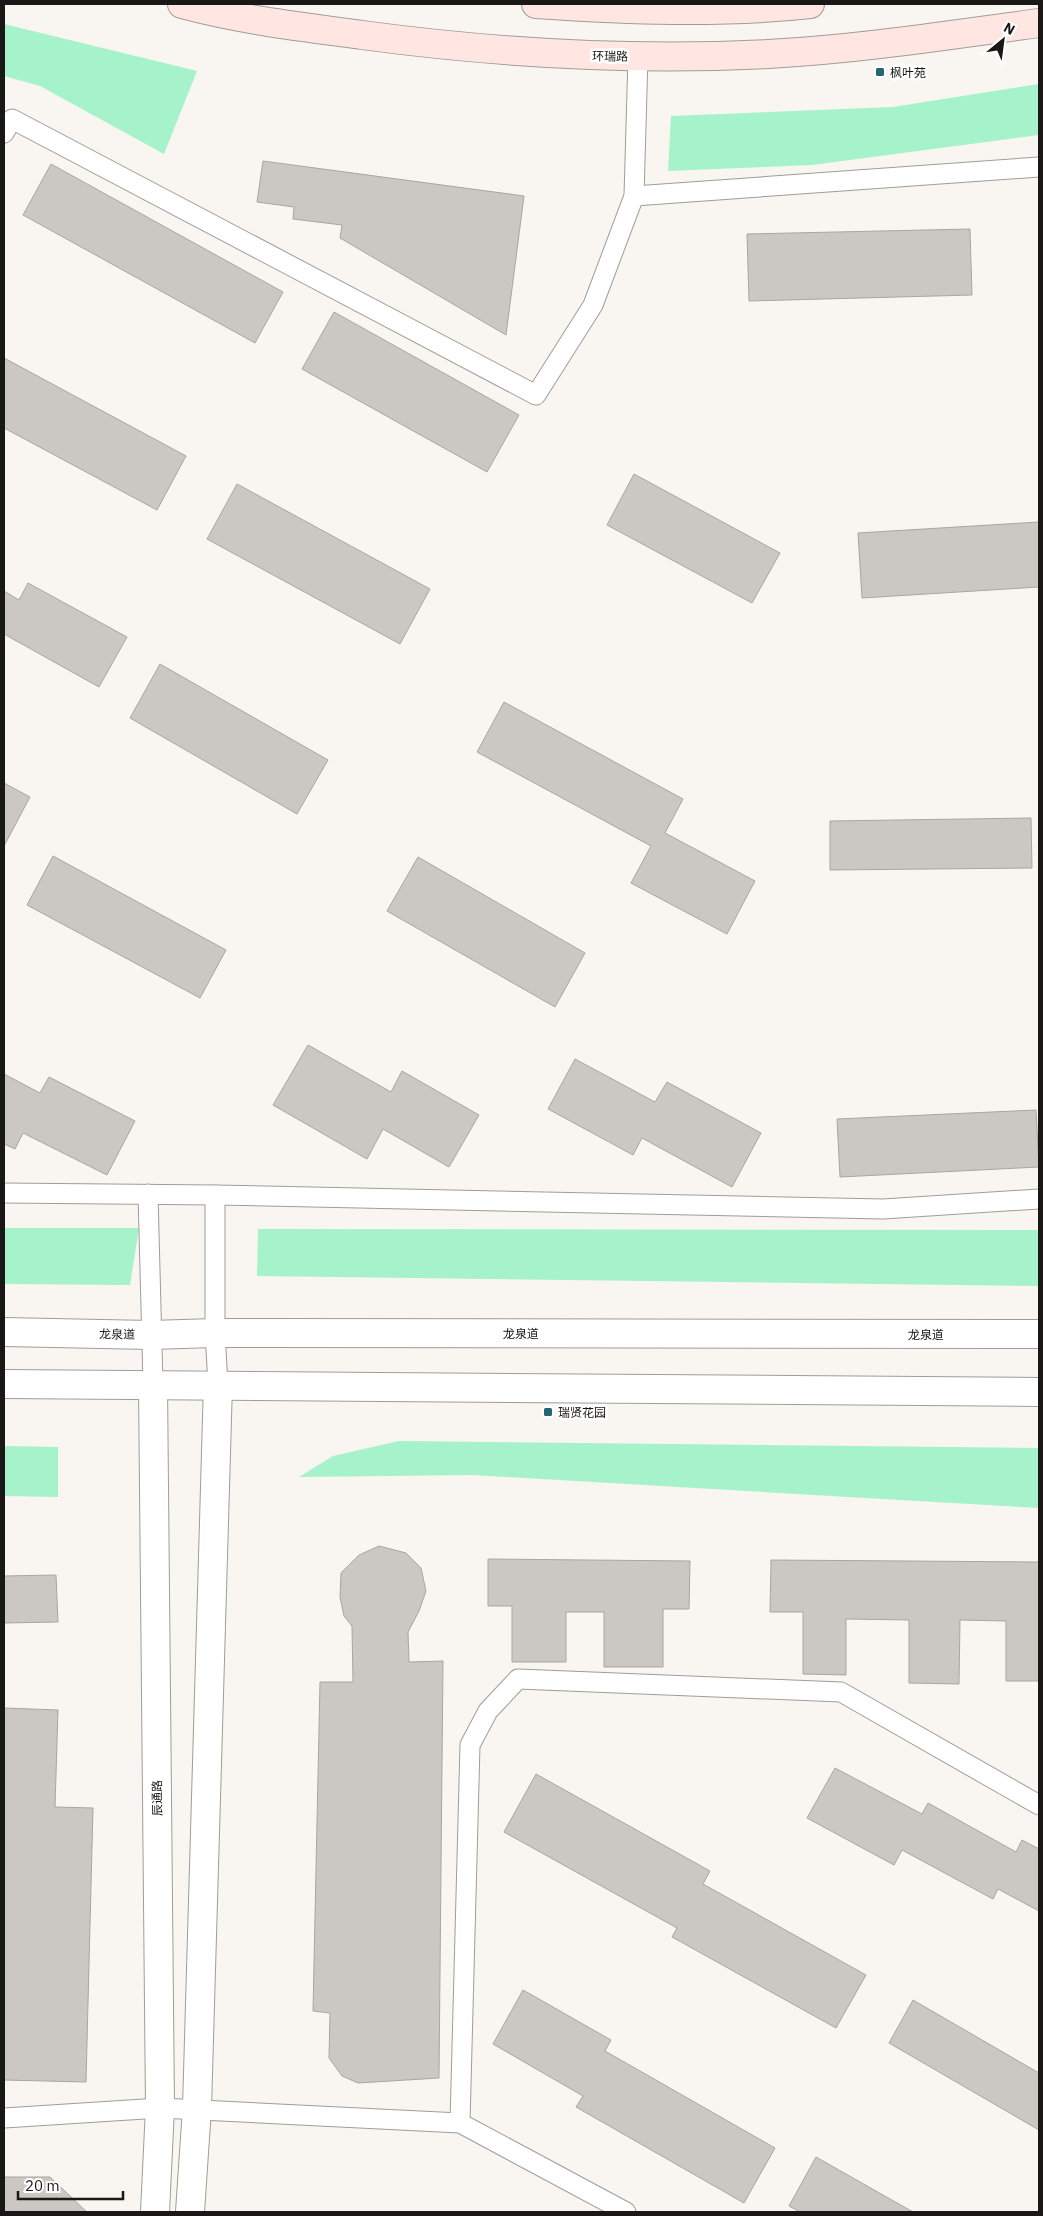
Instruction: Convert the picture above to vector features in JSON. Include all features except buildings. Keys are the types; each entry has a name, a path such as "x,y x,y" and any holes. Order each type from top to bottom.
{"main road":[{"name":"环瑞路","path":"182,4 289,25 392,39 491,50 638,56 768,54 883,44 1039,23"},
{"path":"536,4 675,10 760,9 810,4"}],"street":[{"name":"龙泉道","path":"4,1332 151,1335 215,1333 1039,1334"},
{"path":"4,1384 218,1384 1039,1392"},
{"name":"辰通路","path":"153,1384 160,2108 155,2212"},
{"path":"190,2212 197,2108 218,1384"}],"lane":[{"path":"4,133 12,119 536,395 594,305 634,196 638,56"},
{"path":"634,196 1039,166"},
{"path":"4,1193 215,1195 883,1210 1039,1199"},
{"path":"148,1194 153,1384"},
{"path":"215,1195 215,1333 218,1384"},
{"path":"460,2123 470,1745 488,1711 518,1679 841,1692 1039,1805"},
{"path":"4,2118 160,2108 197,2108 460,2123 626,2212"}],"green space":[{"path":"4,24 197,71 164,154 40,86 4,76"},
{"path":"1039,84 1039,135 812,165 668,171 671,116 893,107"},
{"path":"4,1228 139,1228 130,1285 4,1284"},
{"path":"258,1229 1039,1230 1039,1286 257,1276"},
{"path":"399,1441 1039,1448 1039,1508 472,1475 299,1477 333,1456"},
{"path":"4,1446 58,1447 58,1497 4,1496"}],"place":[{"name":"枫叶苑","path":"880,72"},
{"name":"瑞贤花园","path":"548,1412"}]}
